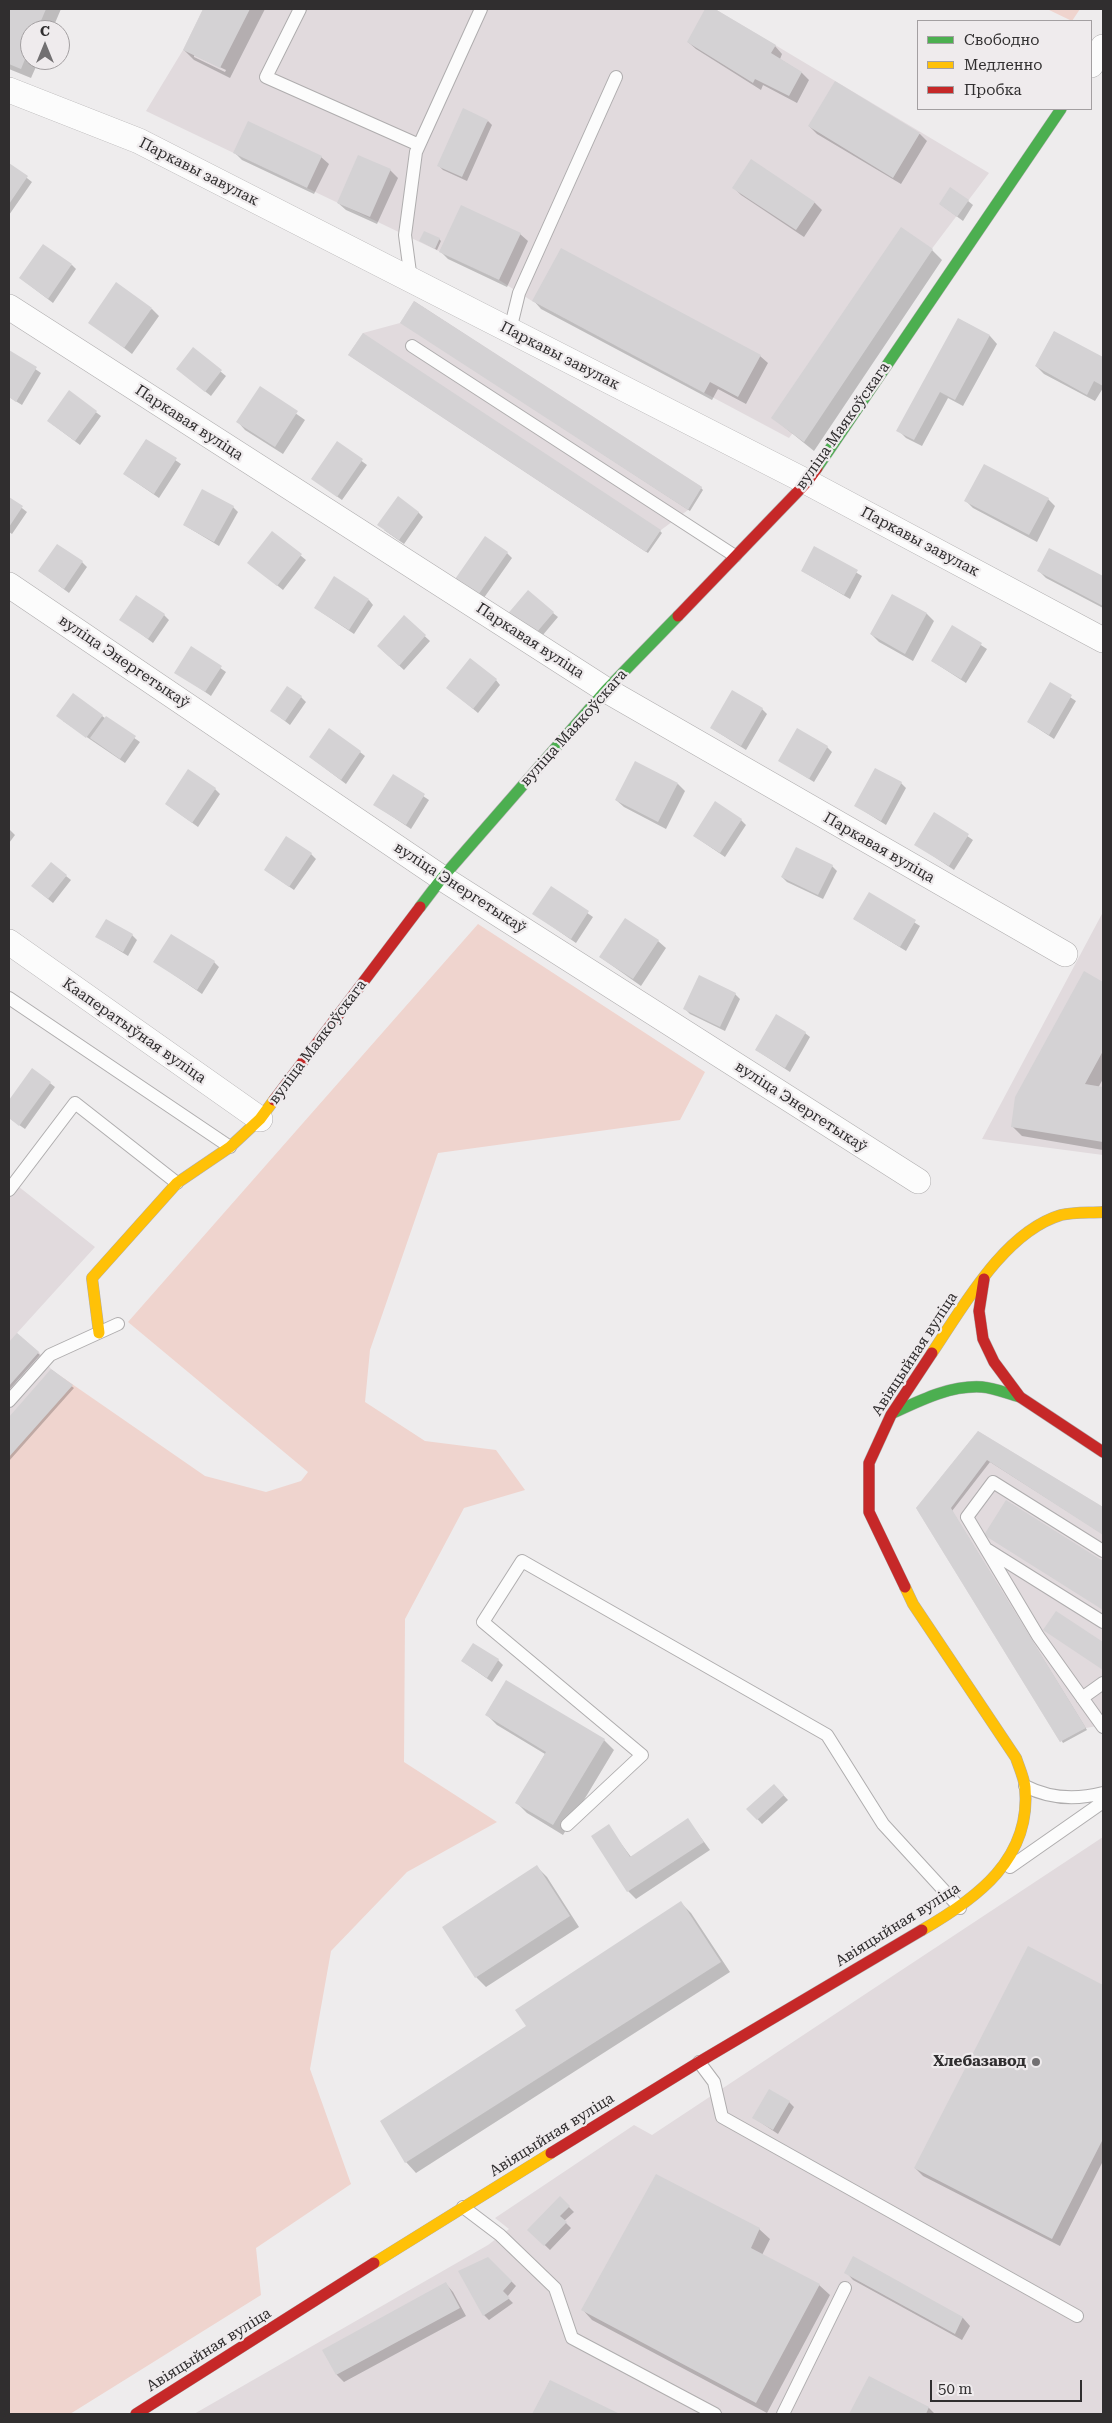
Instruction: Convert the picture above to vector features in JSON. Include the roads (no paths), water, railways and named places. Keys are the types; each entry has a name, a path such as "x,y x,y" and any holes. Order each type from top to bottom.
{"main road":[{"name":"вуліца Маякоўскага","path":"99,1333 92,1278 177,1183 230,1147 260,1120 442,878 606,690 806,482 1060,110"},
{"name":"Авіяцыйная вуліца","path":"136,2414 463,2207 699,2062 960,1908 997,1876 1015,1845 1025,1814 1025,1786 1016,1758 913,1604 869,1512 869,1463 891,1415 985,1273 1035,1226 1062,1215 1103,1212"},
{"path":"985,1273 979,1311 983,1339 994,1362 1020,1397"},
{"path":"891,1415 925,1397 957,1388 984,1387 1020,1397 1103,1452"}],"street":[{"path":"1092,64 1103,47"},
{"name":"Паркавы завулак","path":"9,90 139,141 806,482 1103,640"},
{"name":"Паркавая вуліца","path":"9,307 606,690 1065,954"},
{"name":"вуліца Энергетыкаў","path":"9,585 442,878 918,1182"},
{"name":"Кааператыўная вуліца","path":"9,942 260,1120"}],"lane":[{"path":"300,9 266,77 419,145"},
{"path":"411,280 405,235 416,152 481,9"},
{"path":"510,330 518,293 616,77"},
{"path":"412,346 735,556"},
{"path":"9,998 230,1147"},
{"path":"9,1190 75,1104 177,1183"},
{"path":"9,1401 50,1355 118,1324"},
{"path":"1103,1550 993,1482 966,1517 1038,1636 1103,1727"},
{"path":"985,1549 1103,1622"},
{"path":"567,1826 642,1755 483,1622 522,1561 827,1735 883,1824 960,1908"},
{"path":"1082,1698 1103,1684"},
{"path":"1025,1786 1038,1792 1059,1797 1078,1798 1103,1793"},
{"path":"997,1876 1103,1802"},
{"path":"699,2062 714,2082 722,2117 1077,2316"},
{"path":"463,2207 500,2236 555,2288 572,2338 715,2414"},
{"path":"783,2414 845,2288"}],"place":[{"name":"Хлебазавод","path":"1036,2062"}]}
